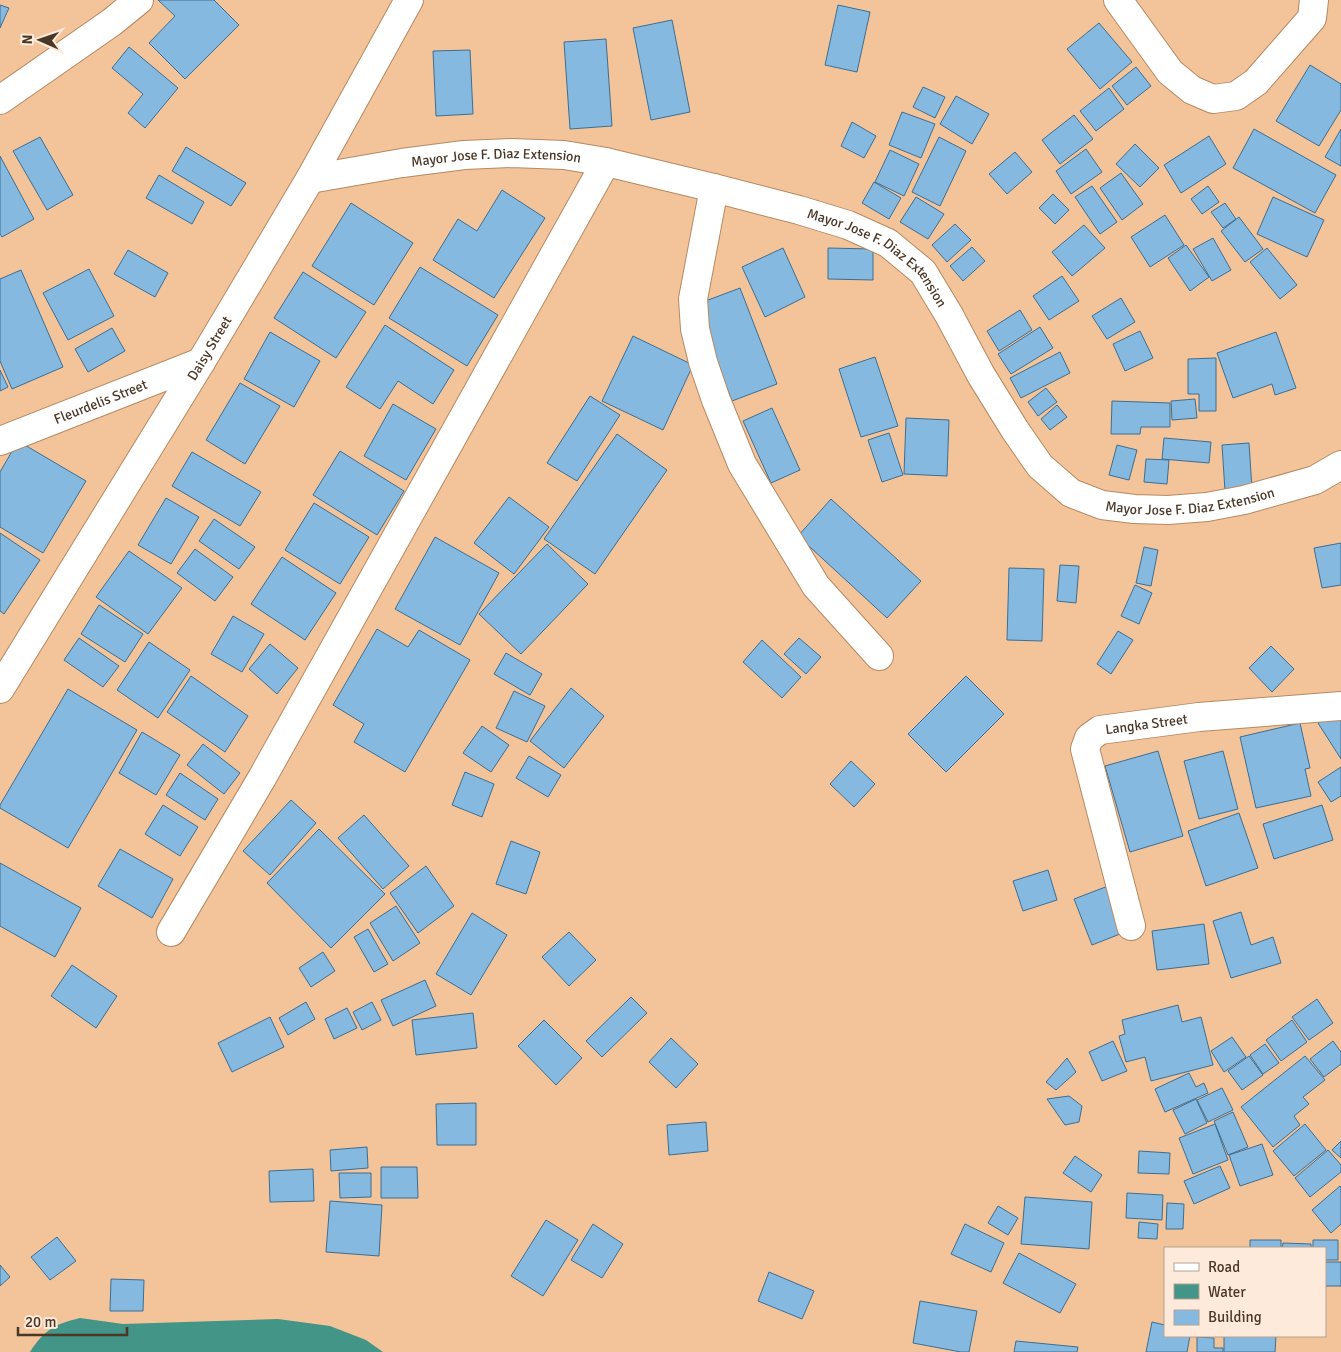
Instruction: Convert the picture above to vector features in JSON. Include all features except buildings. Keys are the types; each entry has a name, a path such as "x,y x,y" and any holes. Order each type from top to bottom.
{"street":[{"path":"0,100 112,22 139,0"},
{"name":"Daisy Street","path":"0,689 201,362 310,180 409,0"},
{"path":"1118,0 1170,72 1192,90 1213,99 1236,96 1256,82 1313,9"},
{"name":"Mayor Jose F. Diaz Extension","path":"310,180 402,163 464,155 512,153 564,155 606,162 714,188 848,225 888,243 923,272 949,315 981,375 1040,466 1071,493 1102,505 1134,509 1168,510 1207,507 1244,500 1315,480 1341,465"},
{"path":"171,932 267,770 606,162"},
{"path":"714,188 693,299 695,329 703,362 716,400 742,464 816,586 879,656"},
{"name":"Fleurdelis Street","path":"0,441 201,362"},
{"name":"Langka Street","path":"1131,926 1085,749 1089,738 1100,730 1189,718 1341,706"}],"water":[{"path":"80,1318 123,1324 278,1319 330,1326 366,1340 383,1352 30,1352 45,1333 64,1323"}]}
